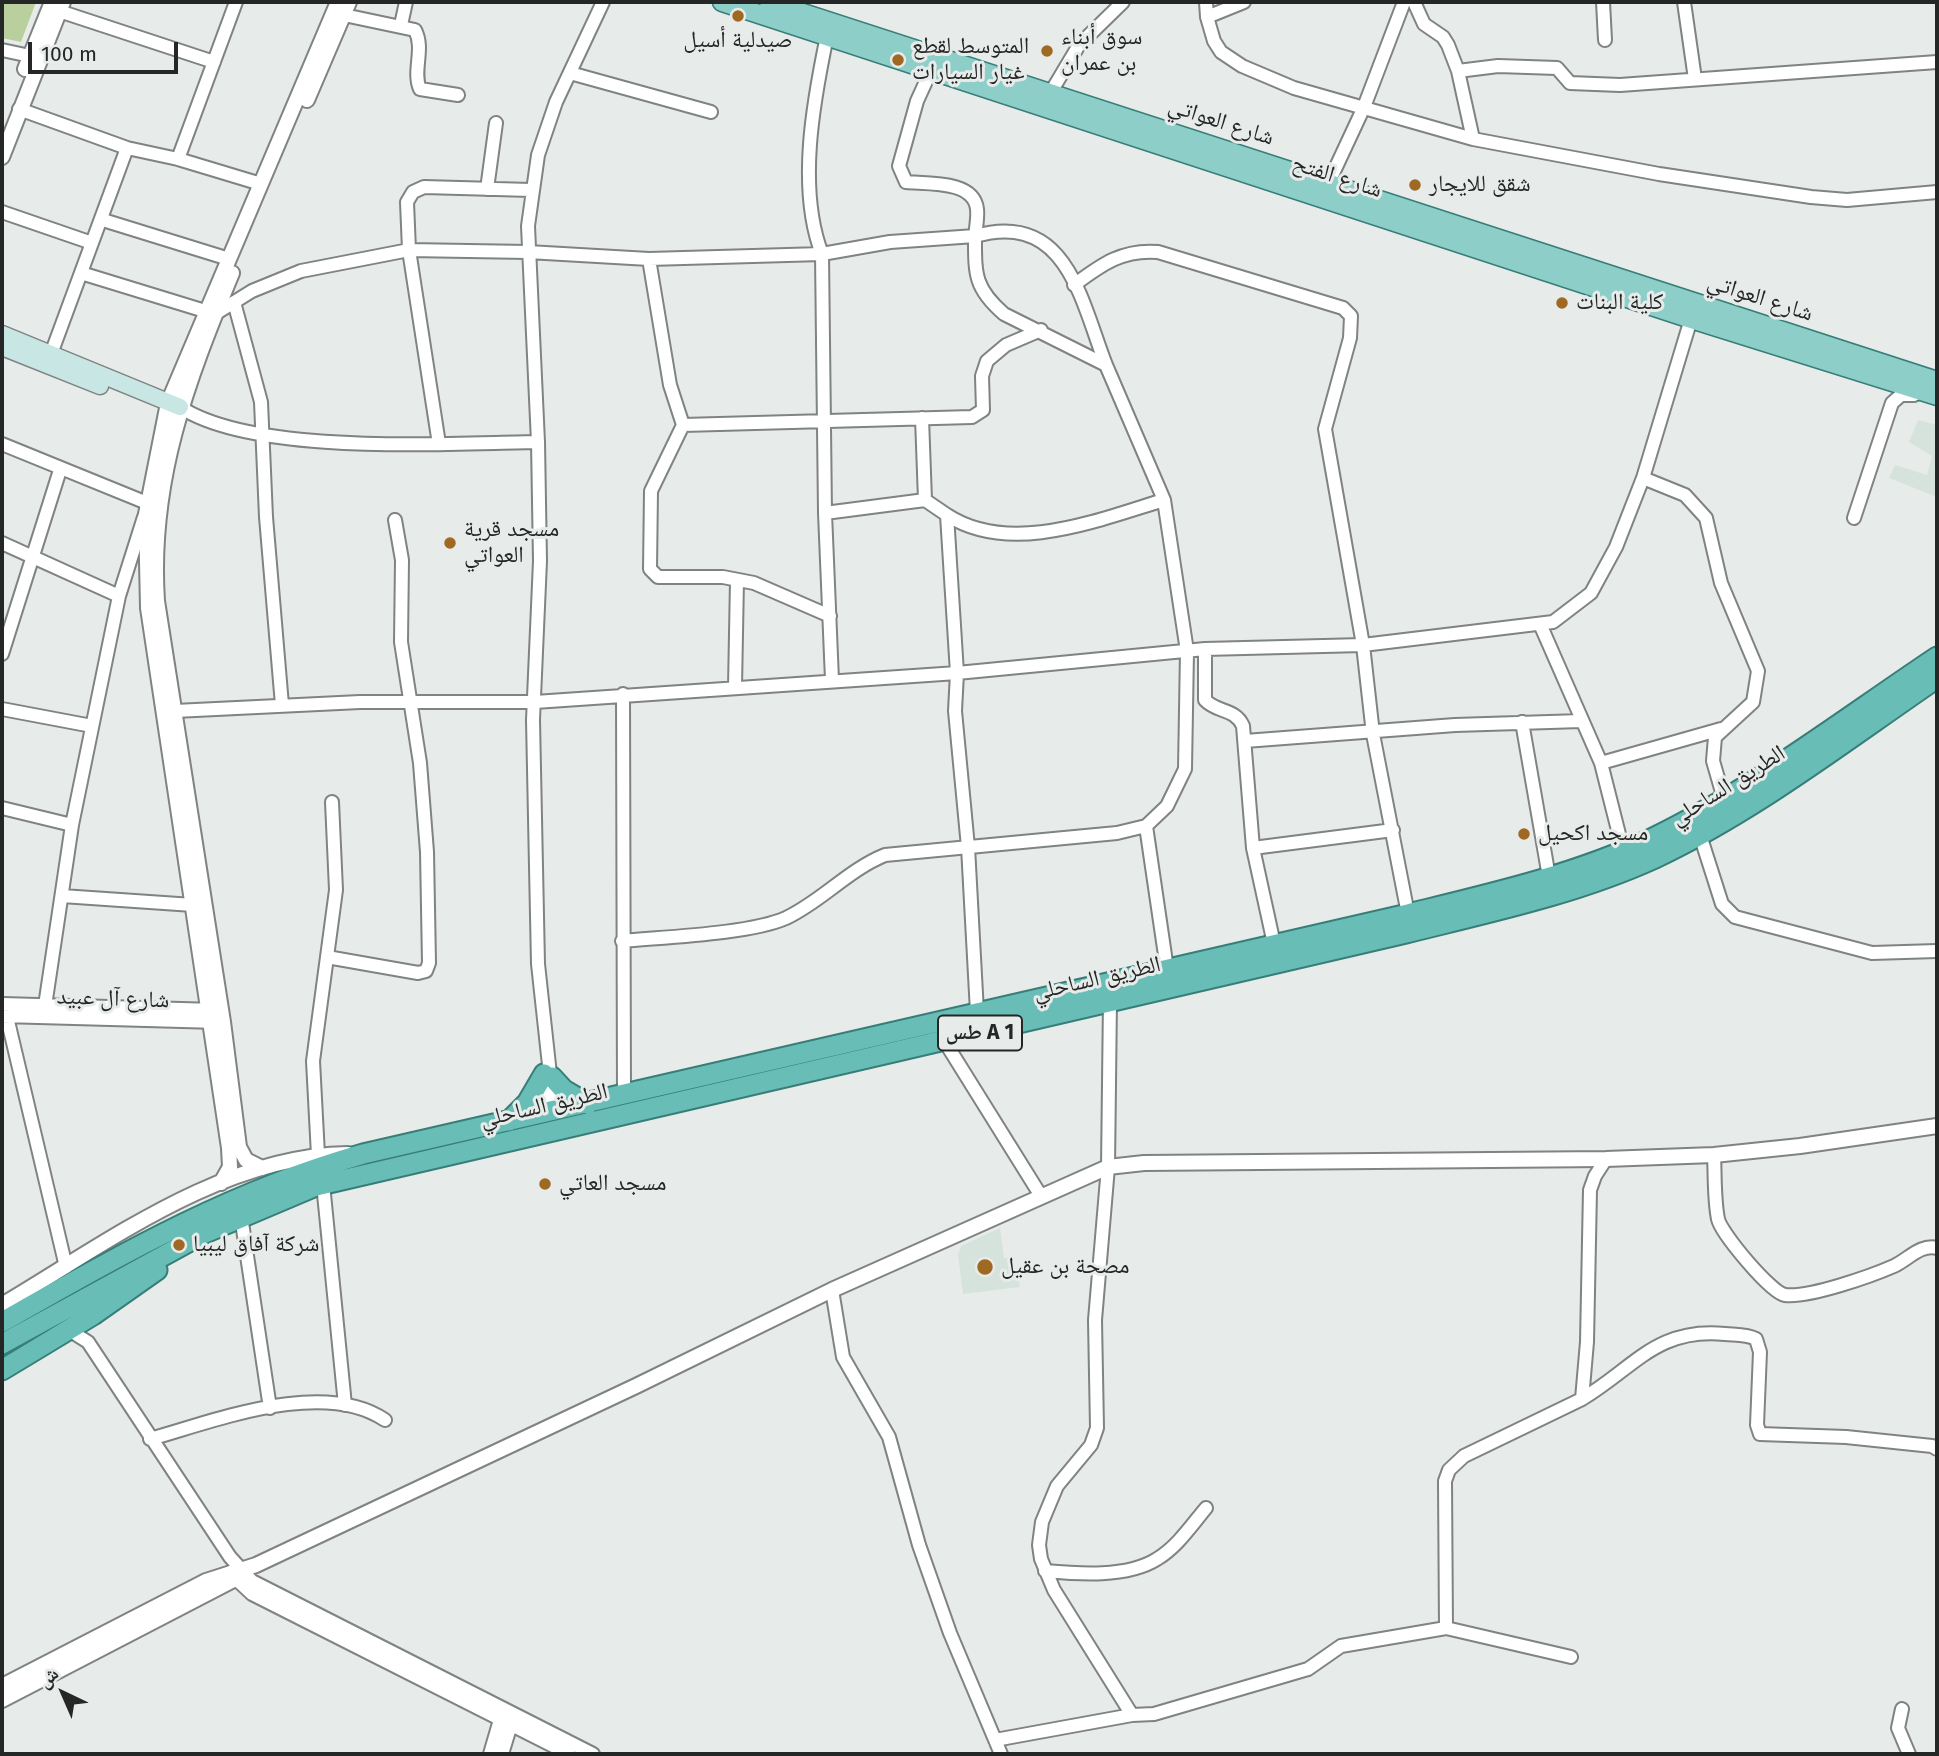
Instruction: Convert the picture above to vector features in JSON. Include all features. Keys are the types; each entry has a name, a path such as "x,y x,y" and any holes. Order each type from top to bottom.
{"highway":[{"name":"الطريق الساحلي","path":"2,1322 189,1219 309,1170 363,1154 1408,914 1549,877 1623,850 1724,799 1937,656"},
{"name":"الطريق الساحلي","path":"2,1344 205,1233 323,1184 945,1042 1110,1000 1538,900 1606,877 1700,835 1937,678"},
{"path":"509,1121 527,1103 547,1069 564,1090 588,1104"},
{"path":"2,1370 68,1330 205,1233"}],"main road":[{"name":"شارع العواتي","path":"769,2 934,63 1051,92 1329,182 1482,242 1807,347 1937,381"},
{"name":"شارع الفتح","path":"728,3 827,36 934,63 1482,242 1691,319 1807,347 1928,393"},
{"path":"2,334 177,411"},
{"path":"2,347 177,411"}],"street":[{"path":"178,159 236,2"},
{"path":"401,25 405,2"},
{"path":"550,1112 538,964 534,702 540,561 538,442 528,251 531,190 538,155 570,73 603,2"},
{"path":"1051,92 1079,45 1123,2"},
{"path":"1206,2 1214,41 1221,52 1242,66 1294,88 1473,139 1659,174 1811,197 1847,200 1937,192"},
{"path":"1207,17 1244,2"},
{"path":"1329,182 1364,107 1404,2"},
{"path":"1414,2 1424,24 1443,37 1458,71 1473,139"},
{"path":"1603,2 1605,40"},
{"path":"1684,2 1695,79"},
{"path":"58,5 214,62"},
{"path":"2,131 30,57 58,5"},
{"path":"2,157 58,5"},
{"path":"344,6 411,28 418,34 420,89 458,95"},
{"path":"45,1006 51,951 72,825 119,596 177,411 229,259 344,6"},
{"path":"210,313 344,6"},
{"path":"827,36 810,160 808,198 812,225 822,254 825,513 832,680"},
{"path":"2,50 30,57"},
{"path":"1458,71 1498,66 1549,67 1561,69 1570,83 1620,85 1937,62"},
{"path":"934,63 917,101 899,166 905,182 961,188 970,193 978,209 975,275 984,294 1004,314 1041,330 1106,366"},
{"path":"570,73 711,112"},
{"path":"19,109 127,148 178,159 261,184"},
{"path":"487,189 496,123"},
{"path":"51,354 103,220 127,148"},
{"path":"439,444 409,250 407,202 413,192 424,187 531,190"},
{"path":"2,212 92,243"},
{"path":"103,220 229,259"},
{"path":"81,273 210,313 274,280 301,271 409,250 528,251 649,259 822,254 890,242 1009,233 1035,237 1054,250 1074,285 1164,500 1187,651 1185,769 1167,806 1146,826 1108,834 886,855 863,864 785,919 706,933 622,941"},
{"path":"1074,285 1122,254 1139,250 1158,252 1343,308 1351,316 1350,338 1325,429 1363,645 1374,734 1408,914"},
{"path":"649,259 670,385 683,425 651,491 650,569 658,577 754,583 830,617"},
{"path":"234,302 257,386 264,435 266,517 282,705"},
{"path":"175,711 282,705 534,702 957,673 1205,649 1363,645 1540,624 1565,616 1591,593 1616,547 1643,478 1691,319"},
{"path":"683,425 962,419 979,414 984,404 984,368 993,354 1041,330"},
{"path":"1854,518 1892,403 1901,395 1928,393"},
{"path":"177,411 264,435 360,442 538,442"},
{"path":"177,411 158,506 155,569 215,1016 230,1157 229,1171 221,1183"},
{"path":"922,418 925,500"},
{"path":"2,444 146,508"},
{"path":"2,654 60,470"},
{"path":"1601,763 1721,729 1744,713 1753,702 1758,686 1756,664 1721,583 1706,518 1685,495 1643,478"},
{"path":"825,513 925,500 967,528 1000,532 1045,532 1164,500"},
{"path":"146,508 148,608 193,905 239,1147 246,1160 262,1168"},
{"path":"947,514 957,673 955,711 968,847 977,1012"},
{"path":"327,957 422,974 428,968 427,852 420,763 401,642 402,560 395,520"},
{"path":"2,543 119,596"},
{"path":"735,687 737,580"},
{"path":"1540,624 1601,763 1623,850"},
{"path":"1205,649 1205,700 1240,719 1245,741 1253,848 1274,944"},
{"path":"623,694 624,1096"},
{"path":"2,709 92,726"},
{"path":"1245,741 1522,722 1581,721"},
{"path":"1522,722 1549,877"},
{"path":"1721,729 1712,750 1724,799"},
{"path":"318,1155 313,1061 336,890 332,802"},
{"path":"2,808 72,825"},
{"path":"1146,826 1167,969"},
{"path":"1253,848 1393,830"},
{"path":"1700,835 1722,904 1734,917 1872,953 1937,951"},
{"path":"62,896 193,905"},
{"path":"1110,1000 1108,1167 1095,1320 1097,1428 1091,1445 1057,1486 1042,1522 1039,1545 1045,1571 1132,1715"},
{"name":"شارع آل عبيد","path":"2,1004 215,1016"},
{"path":"4,1016 66,1267"},
{"name":"شارع آل عبيد","path":"4,1016 215,1016"},
{"path":"945,1042 1041,1196"},
{"path":"2,1686 150,1608 240,1569 832,1290 1108,1167 1144,1163 1606,1159 1714,1155 1800,1146 1937,1126"},
{"path":"2,1305 174,1206 221,1183 262,1168 318,1155 363,1154"},
{"path":"1714,1155 1718,1219 1724,1235 1773,1289 1784,1295 1827,1289 1894,1265 1926,1247 1937,1248"},
{"path":"1582,1399 1590,1190 1595,1175 1606,1159"},
{"path":"323,1184 345,1405"},
{"path":"241,1216 270,1408"},
{"path":"832,1290 843,1357 889,1437 919,1545 943,1612 1001,1754"},
{"path":"68,1330 88,1342 150,1439 240,1569 252,1594 507,1717 593,1754"},
{"path":"1446,1628 1445,1481 1449,1471 1464,1456 1582,1399 1602,1387 1640,1354 1681,1335 1696,1331 1756,1339 1760,1352 1757,1430 1760,1434 1846,1437 1931,1446 1937,1449"},
{"path":"150,1439 288,1404 345,1405 372,1411 385,1420"},
{"path":"1045,1571 1076,1574 1146,1565 1175,1545 1206,1508"},
{"path":"2,1700 240,1569"},
{"path":"995,1740 1132,1715 1154,1714 1308,1669 1341,1646 1446,1628 1571,1657"},
{"path":"1902,1709 1898,1728 1909,1754"},
{"path":"490,1754 507,1717"},
{"path":"502,1754 507,1717"},
{"path":"507,1717 569,1754"}],"shaded area":[{"path":"1918,420 1937,425 1937,497 1889,478 1895,465 1927,475 1932,456 1909,442"},
{"name":"مصحة بن عقيل","path":"1000,1228 1004,1258 1010,1258 1012,1275 1018,1275 1020,1287 963,1294 958,1255 961,1246"}],"green space":[{"path":"2,2 36,2 21,42 2,38"}],"place":[{"name":"صيدلية أسيل","path":"738,16"},
{"name":"سوق أبناء بن عمران","path":"1047,51"},
{"name":"المتوسط لقطع غيار السيارات","path":"898,60"},
{"name":"شقق للايجار","path":"1415,185"},
{"name":"كلية البنات","path":"1562,303"},
{"name":"مسجد قرية العواتي","path":"450,543"},
{"name":"مسجد اكحيل","path":"1524,834"},
{"name":"مسجد العاتي","path":"545,1184"},
{"name":"شركة آفاق ليبيا","path":"179,1245"},
{"name":"مصحة بن عقيل","path":"985,1267"}]}
